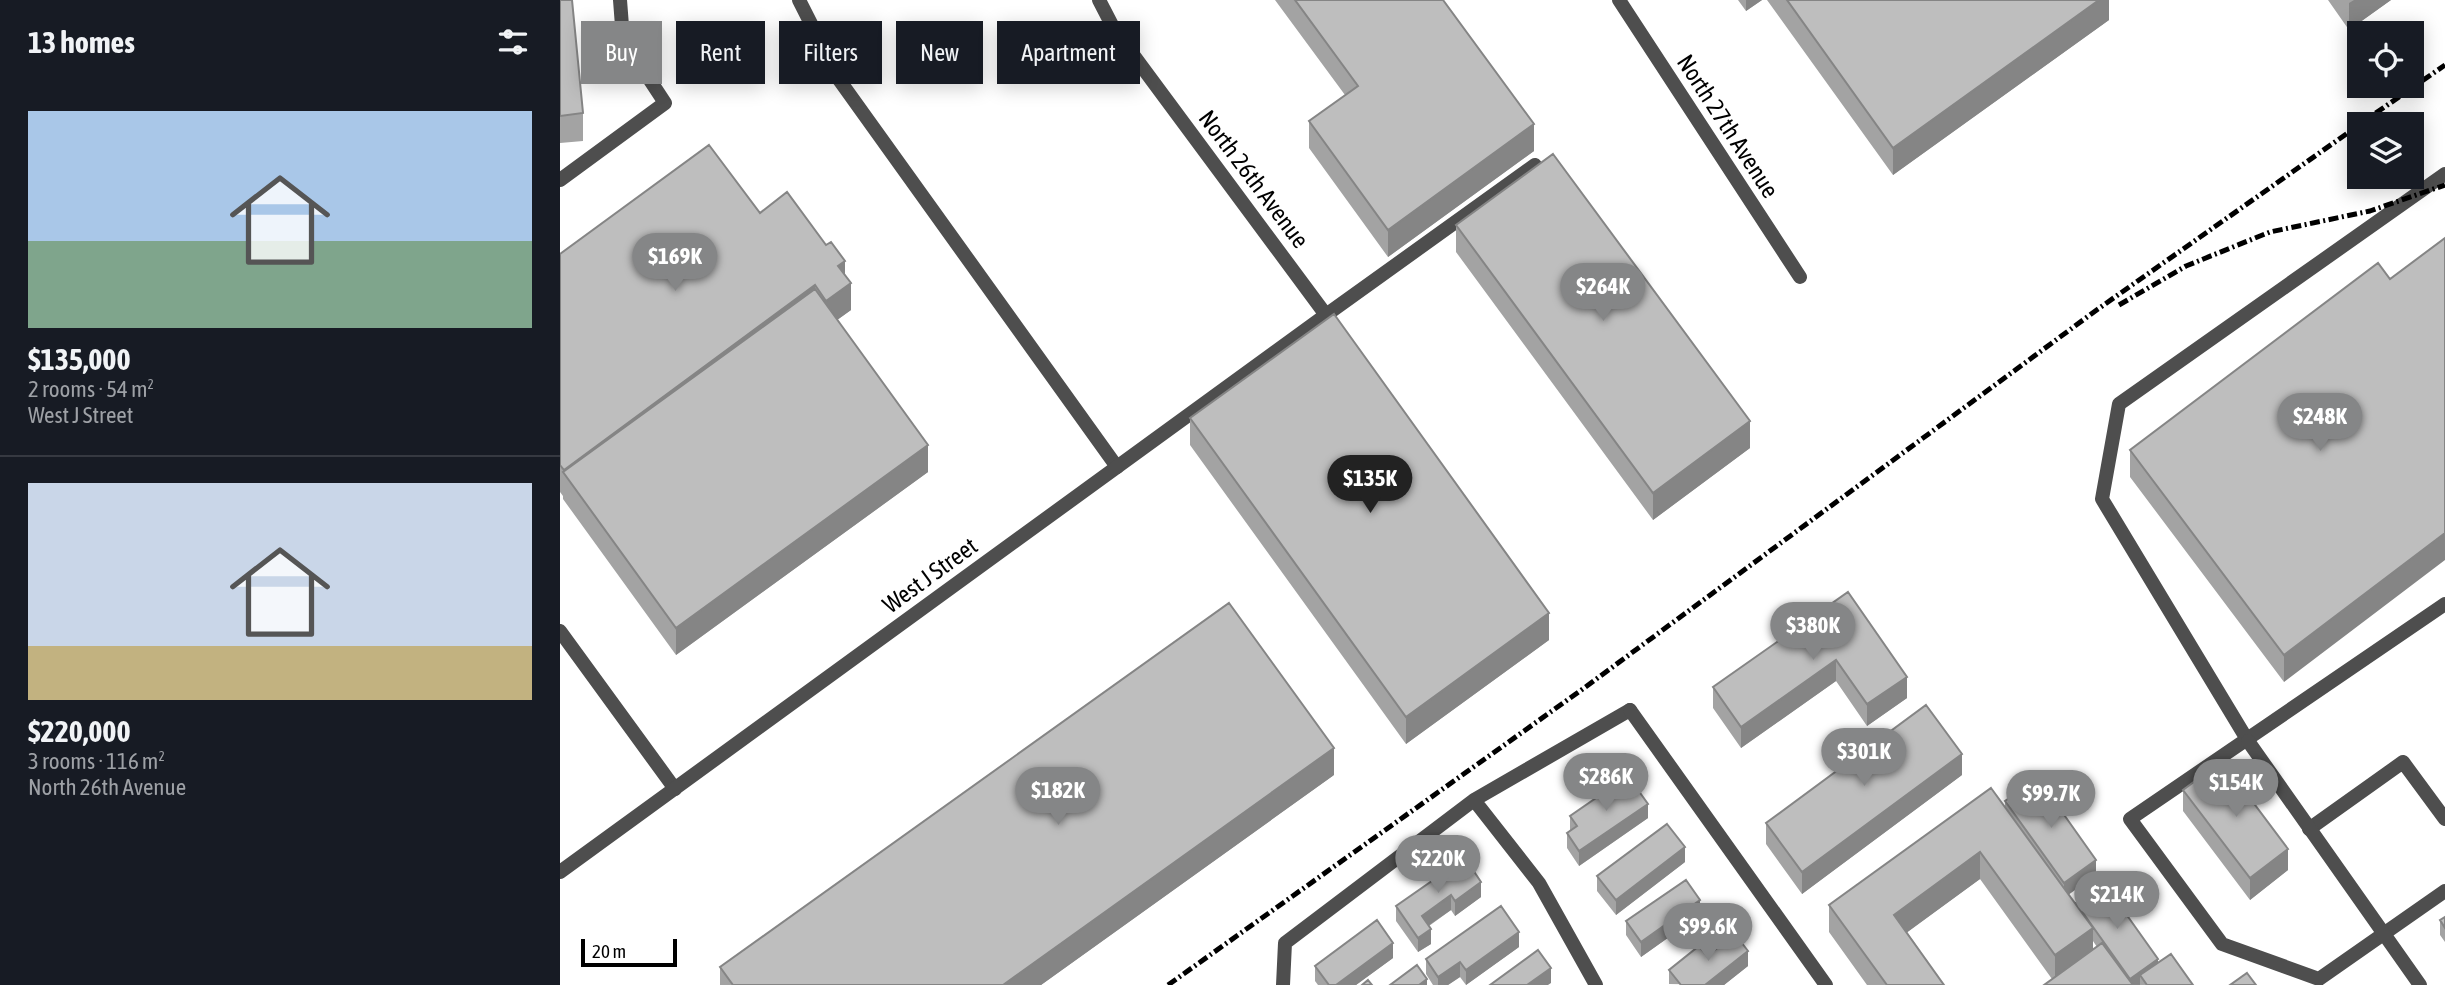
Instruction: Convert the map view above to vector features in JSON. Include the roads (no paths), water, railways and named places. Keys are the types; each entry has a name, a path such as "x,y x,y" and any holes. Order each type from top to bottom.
{"street":[{"path":"560,180 665,103 623,40 620,0"},
{"path":"799,0 840,80 1117,467"},
{"name":"North 26th Avenue","path":"1099,0 1114,29 1326,315"},
{"name":"North 27th Avenue","path":"1619,0 1800,277"},
{"name":"West J Street","path":"560,872 1535,165"},
{"path":"2420,985 2248,741 2102,499 2119,404 2445,174"},
{"path":"2445,604 2248,741 2214,759 2130,819 2222,944 2319,979 2445,891"},
{"path":"560,631 675,789"},
{"path":"1283,985 1285,943 1474,800 1630,710 1826,985"},
{"path":"2309,829 2403,762 2445,819"},
{"path":"1474,800 1539,883 1597,985"}],"railway":[{"path":"2377,112 2445,65"},
{"path":"1168,985 1580,691 2098,309 2347,133"},
{"path":"2119,305 2186,266 2270,232 2370,211 2445,185"}]}
